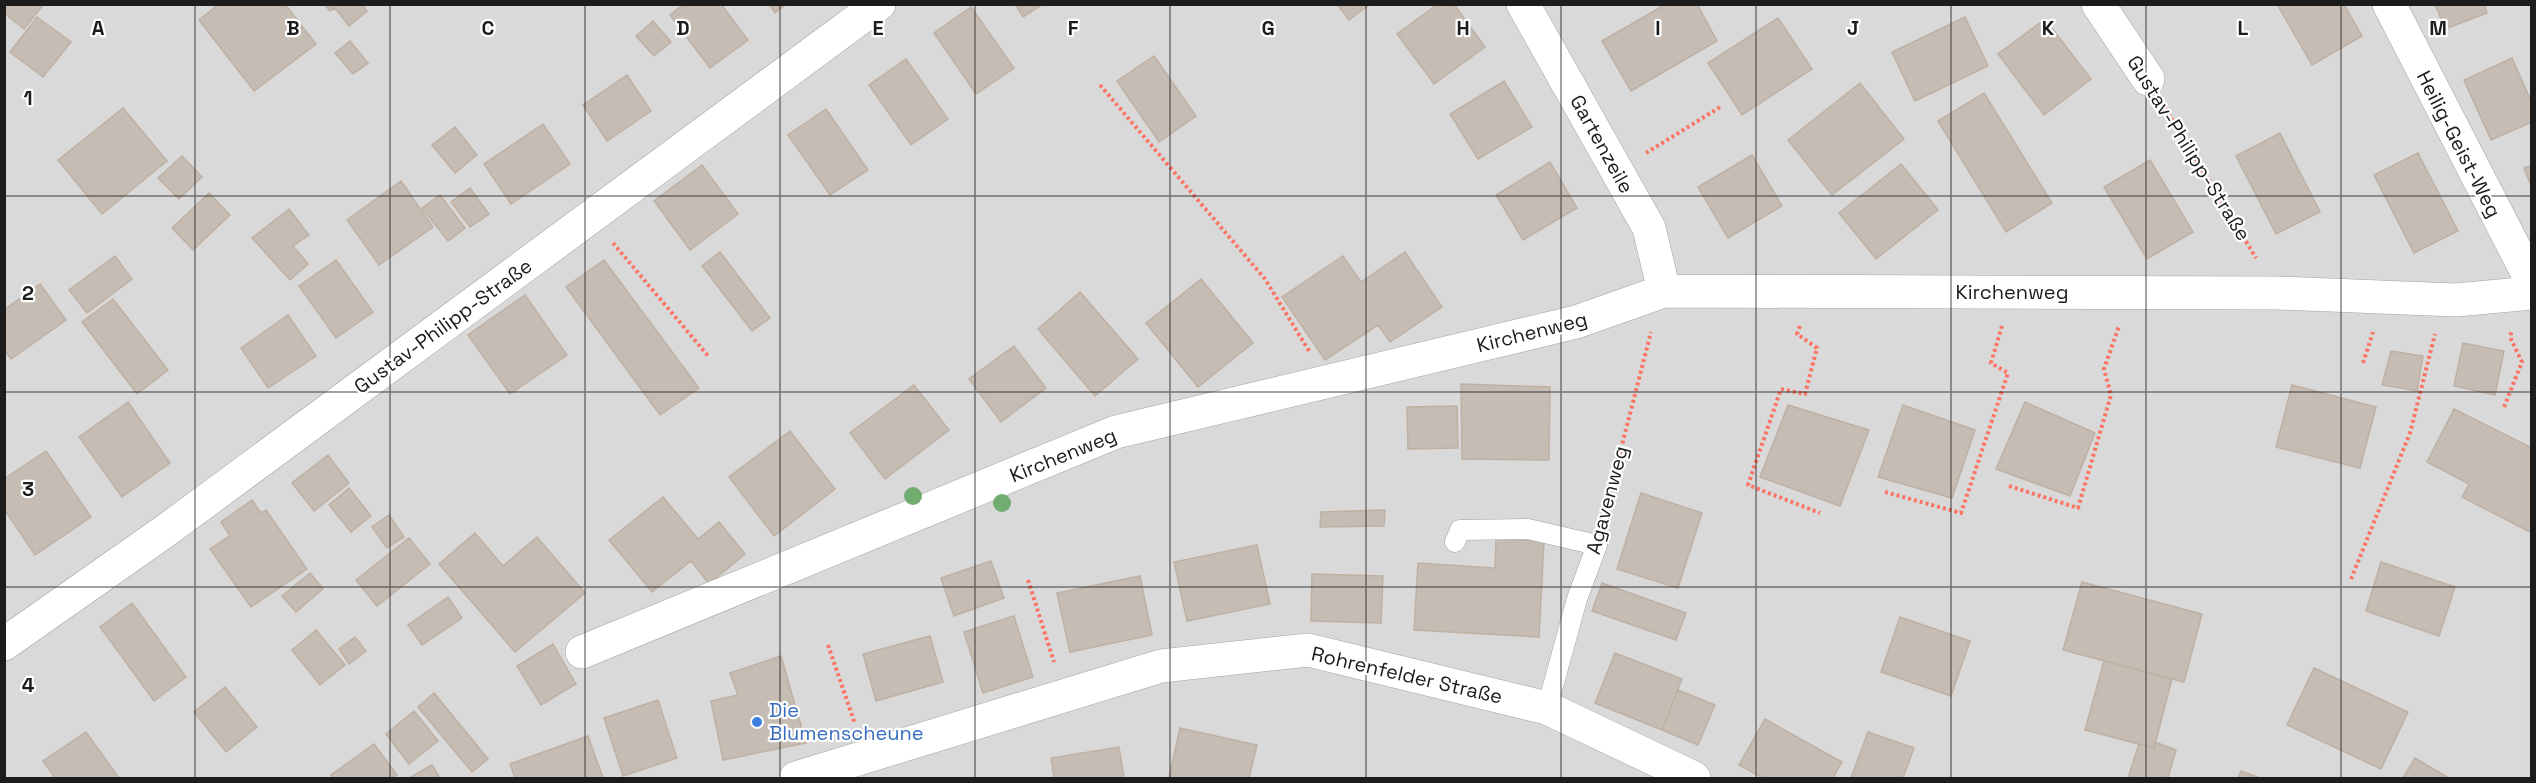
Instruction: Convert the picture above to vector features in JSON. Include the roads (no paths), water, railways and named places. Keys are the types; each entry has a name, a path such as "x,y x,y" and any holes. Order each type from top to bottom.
{"street":[{"name":"Gustav-Philipp-Straße","path":"4,644 168,529 879,4"},
{"name":"Gartenzeile","path":"1523,4 1649,228 1664,291"},
{"name":"Gustav-Philipp-Straße","path":"2098,4 2148,79"},
{"name":"Heilig-Geist-Weg","path":"2389,4 2507,237 2527,290"},
{"name":"Kirchenweg","path":"582,652 1116,432 1576,322 1664,291 2277,292 2444,299 2527,290"},
{"name":"Rohrenfelder Straße","path":"806,777 867,756 1161,666 1308,650 1547,708 1694,778"}],"lane":[{"name":"Agavenweg","path":"1455,542 1460,530 1528,529 1597,545 1577,599 1547,708"}],"place":[{"name":"Die Blumenscheune","path":"757,722"}]}
